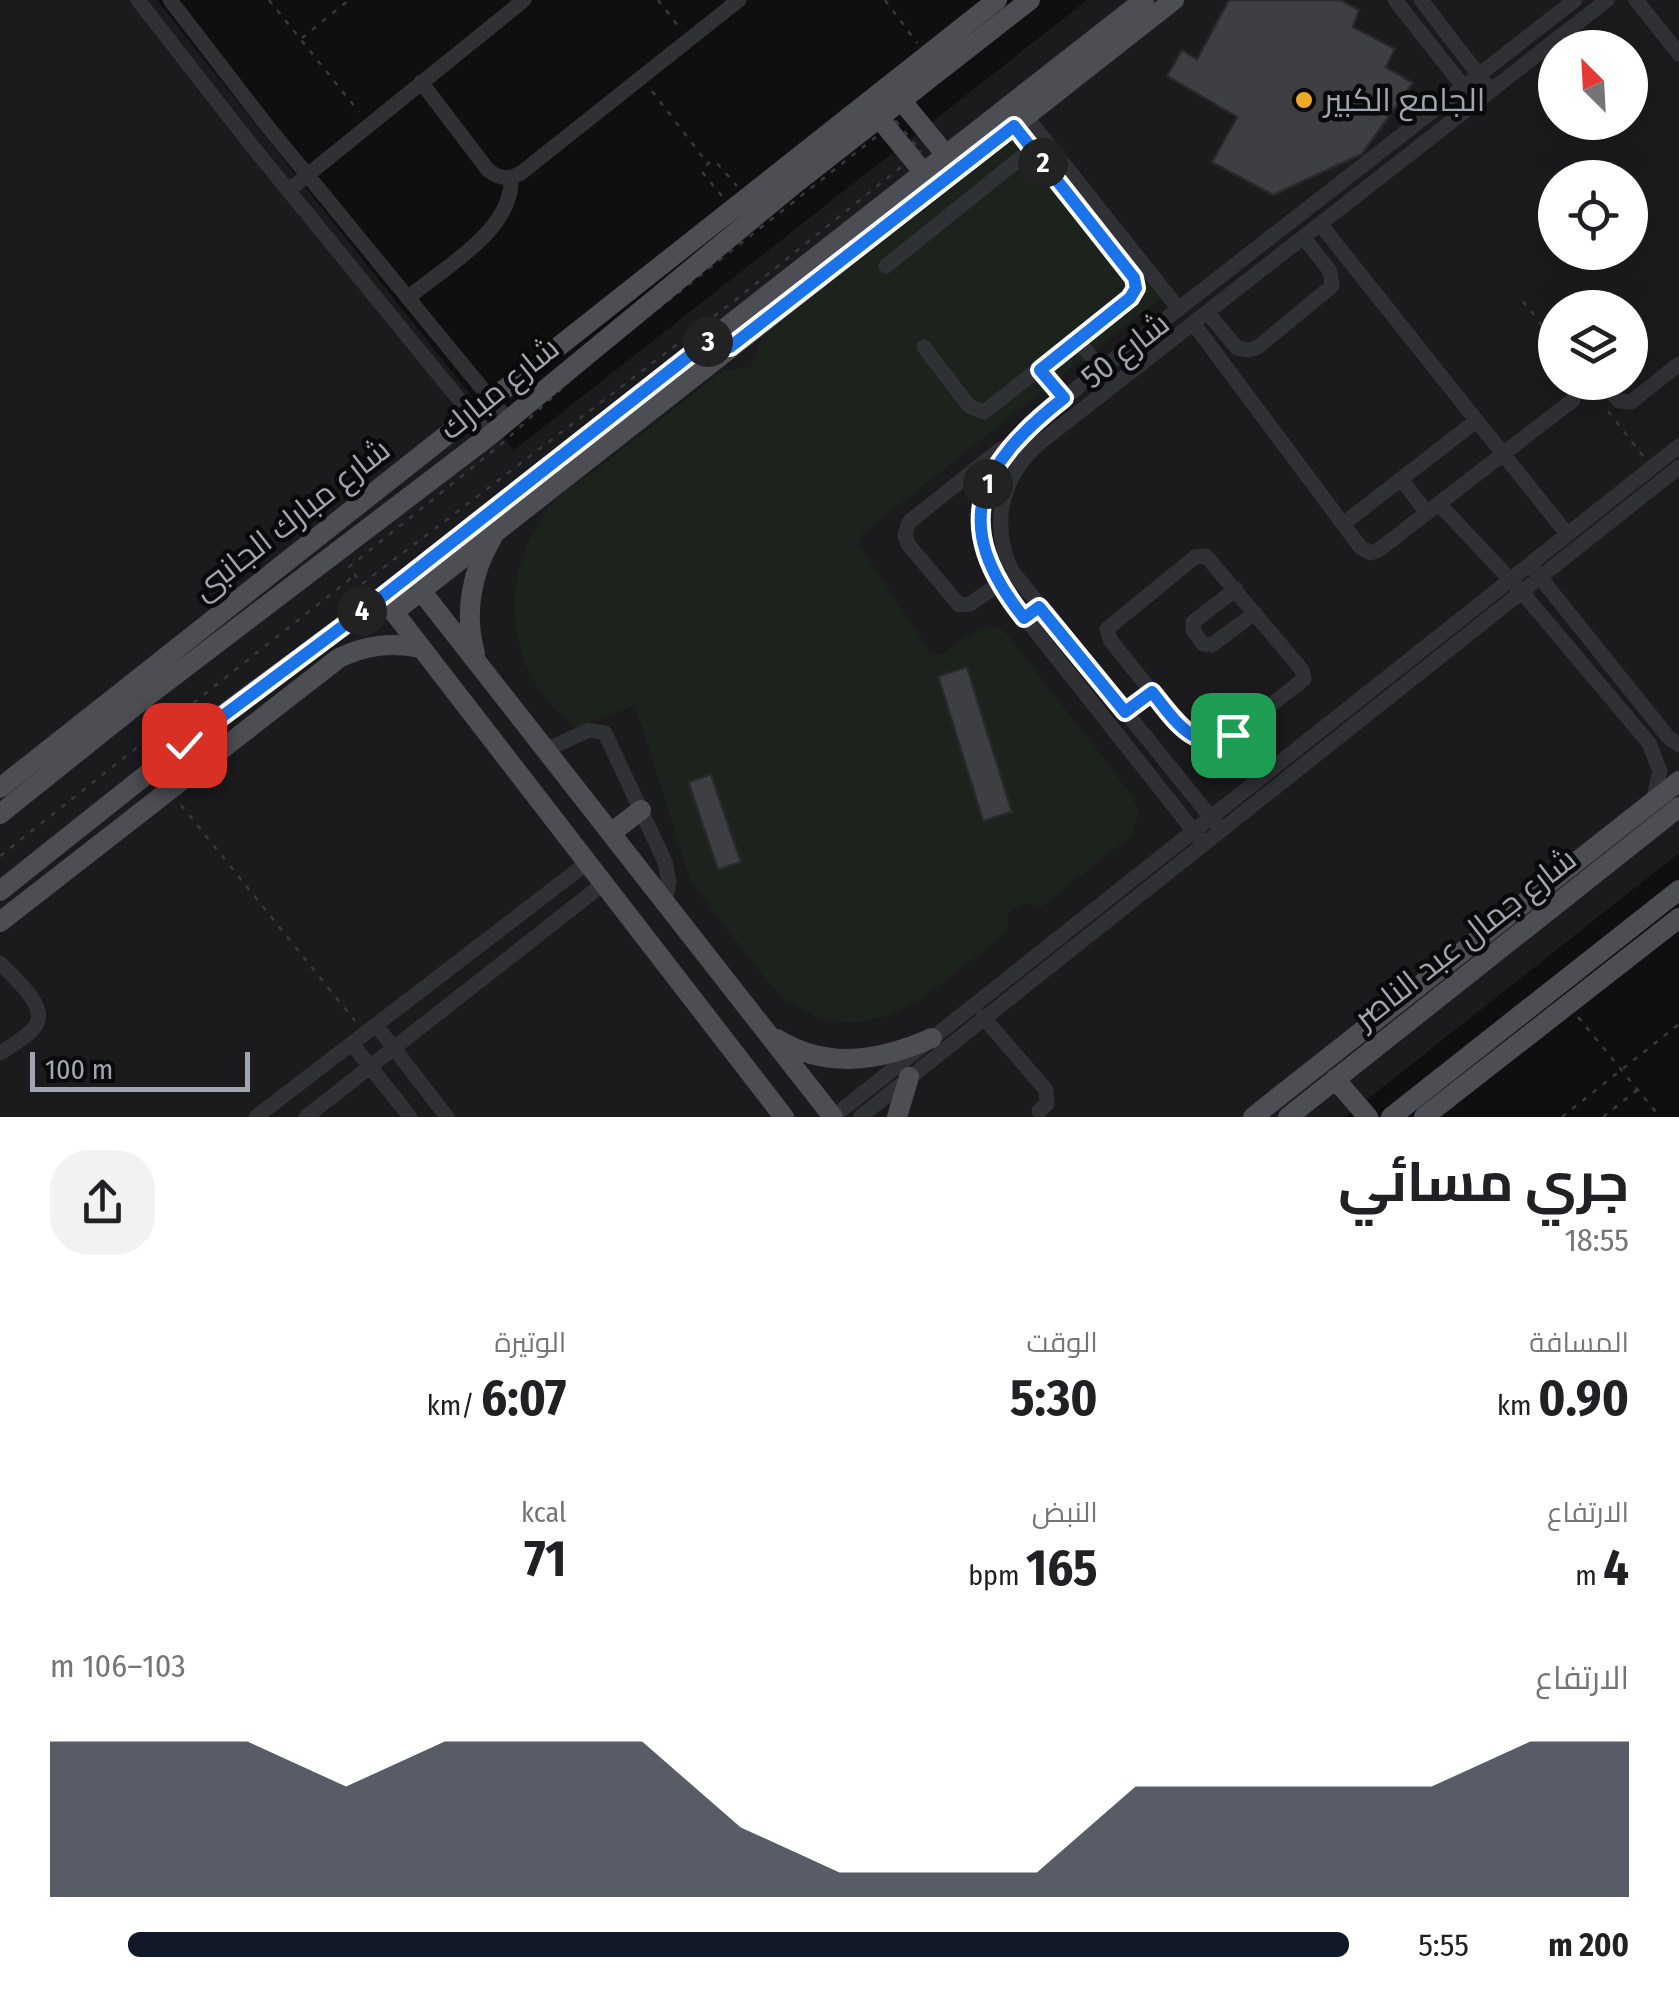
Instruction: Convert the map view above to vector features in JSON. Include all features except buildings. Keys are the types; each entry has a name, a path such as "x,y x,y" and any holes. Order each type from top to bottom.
{"main road":[{"name":"شارع مبارك الجانبى","path":"0,788 997,0"},
{"name":"شارع مبارك","path":"0,814 145,698 489,436 883,123 901,100 1030,0"},
{"path":"415,583 500,526 724,340 918,165 946,155 1018,115 1144,0"},
{"path":"0,891 210,724 388,604 724,340 1174,0"},
{"path":"901,100 946,155"},
{"path":"883,123 918,165"},
{"path":"477,661 470,626 472,591 482,556 500,526"},
{"path":"415,583 833,1117"},
{"path":"388,604 784,1117"},
{"path":"0,922 339,658 354,650 387,644 421,648"},
{"path":"200,764 210,724"},
{"path":"1253,1117 1567,884 1679,781"},
{"path":"541,804 571,782"},
{"name":"شارع جمال عبد الناصر","path":"1288,1117 1567,884 1679,807"},
{"path":"611,833 640,810"},
{"path":"1391,1117 1679,890"},
{"path":"1424,1117 1679,918"},
{"path":"766,1032 800,1050 838,1060 877,1058 937,1044"},
{"path":"896,1117 908,1076"},
{"path":"1335,1079 1368,1117"}],"street":[{"path":"138,0 489,436"},
{"path":"170,0 508,420"},
{"path":"289,190 524,0"},
{"path":"421,82 488,170 511,178 739,0"},
{"path":"1395,0 1476,102"},
{"path":"1421,0 1491,90"},
{"name":"شارع 50","path":"1204,844 998,584 985,553 982,508 991,476 1016,438 1064,398 1575,0"},
{"name":"شارع 50","path":"1221,830 1012,571 1003,548 1000,512 1007,486 1020,462 1038,444 1606,0"},
{"path":"1636,0 1679,54"},
{"path":"924,347 969,406 978,412 989,410 1130,298 1136,284 1032,149 1018,115"},
{"path":"1018,115 1178,308"},
{"path":"886,266 1032,149"},
{"path":"391,315 500,220 510,198 511,178"},
{"path":"1320,224 1568,534"},
{"path":"1207,312 1232,345 1243,350 1258,347 1332,286 1330,271 1303,237"},
{"path":"1193,323 1361,548 1370,553 1380,550 1573,400"},
{"path":"1158,324 1172,340"},
{"path":"1078,340 1102,369"},
{"path":"1648,389 1679,364"},
{"path":"1040,370 1064,398"},
{"path":"1343,524 1476,421"},
{"path":"998,584 970,604 959,604 908,544 905,530 1016,438"},
{"path":"1535,570 1568,534 1679,446"},
{"path":"833,1117 937,1044 1193,830 1535,570 1679,468"},
{"path":"1401,480 1515,585 1649,742 1660,771 1653,802"},
{"path":"1201,555 1212,559 1255,612 1302,670 1302,682 1233,735 1215,742 1184,732 1107,635 1110,624 1201,555"},
{"path":"1535,570 1668,737 1679,745"},
{"path":"860,1117 908,1076 937,1044 984,1017 1204,844 1515,585"},
{"path":"1236,589 1193,622 1193,630 1204,644 1212,645 1255,612"},
{"path":"1024,618 1039,607"},
{"path":"1125,712 1152,692"},
{"path":"546,750 590,730 602,730 668,872 664,902"},
{"path":"256,1117 587,863"},
{"path":"306,1117 603,884"},
{"path":"0,963 36,1005 39,1014 35,1028 0,1053"},
{"path":"984,1017 1046,1090 1047,1104 1040,1112"},
{"path":"364,1034 394,1048 448,1117"},
{"path":"364,1034 370,1067 410,1117"}],"path":[{"path":"269,0 370,124"},
{"path":"301,39 350,0"},
{"path":"658,0 690,40"},
{"path":"885,0 927,56"},
{"path":"642,78 708,164"},
{"path":"896,121 921,151 918,165 362,584 349,567 504,442 588,364 883,123 896,121"},
{"path":"716,162 740,204 703,173 708,164 716,162"},
{"path":"1523,302 1538,321"},
{"path":"1600,401 1652,468"},
{"path":"0,856 355,575"},
{"path":"145,698 184,745"},
{"path":"168,789 364,1034"},
{"path":"1568,1004 1660,1117"},
{"path":"1562,1117 1679,1024"},
{"path":"1603,1117 1637,1090"}],"shaded area":[{"path":"0,0 157,0 514,450 1087,0 1679,0 1679,853 1345,1117 0,1117"},
{"path":"1027,129 1160,298 861,535 859,546 931,653 943,654 981,629 997,628 1006,633 1131,794 1137,820 1131,836 1042,906 1022,904 1009,911 1007,932 924,996 896,1012 866,1021 836,1021 805,1011 772,987 691,882 635,705 575,728 543,695 521,650 516,625 518,576 535,529 561,496 724,370 751,367 762,337"}],"place":[{"name":"الجامع الكبير","path":"1304,100"}],"route":[{"path":"184,745 382,597 718,333 730,347 1014,126 1134,278 1136,288 1130,298 1040,370 1064,398 1026,427 1007,448 991,476 982,508 982,539 990,568 1024,618 1039,607 1125,712 1152,692 1189,736 1215,742 1233,735"}]}
